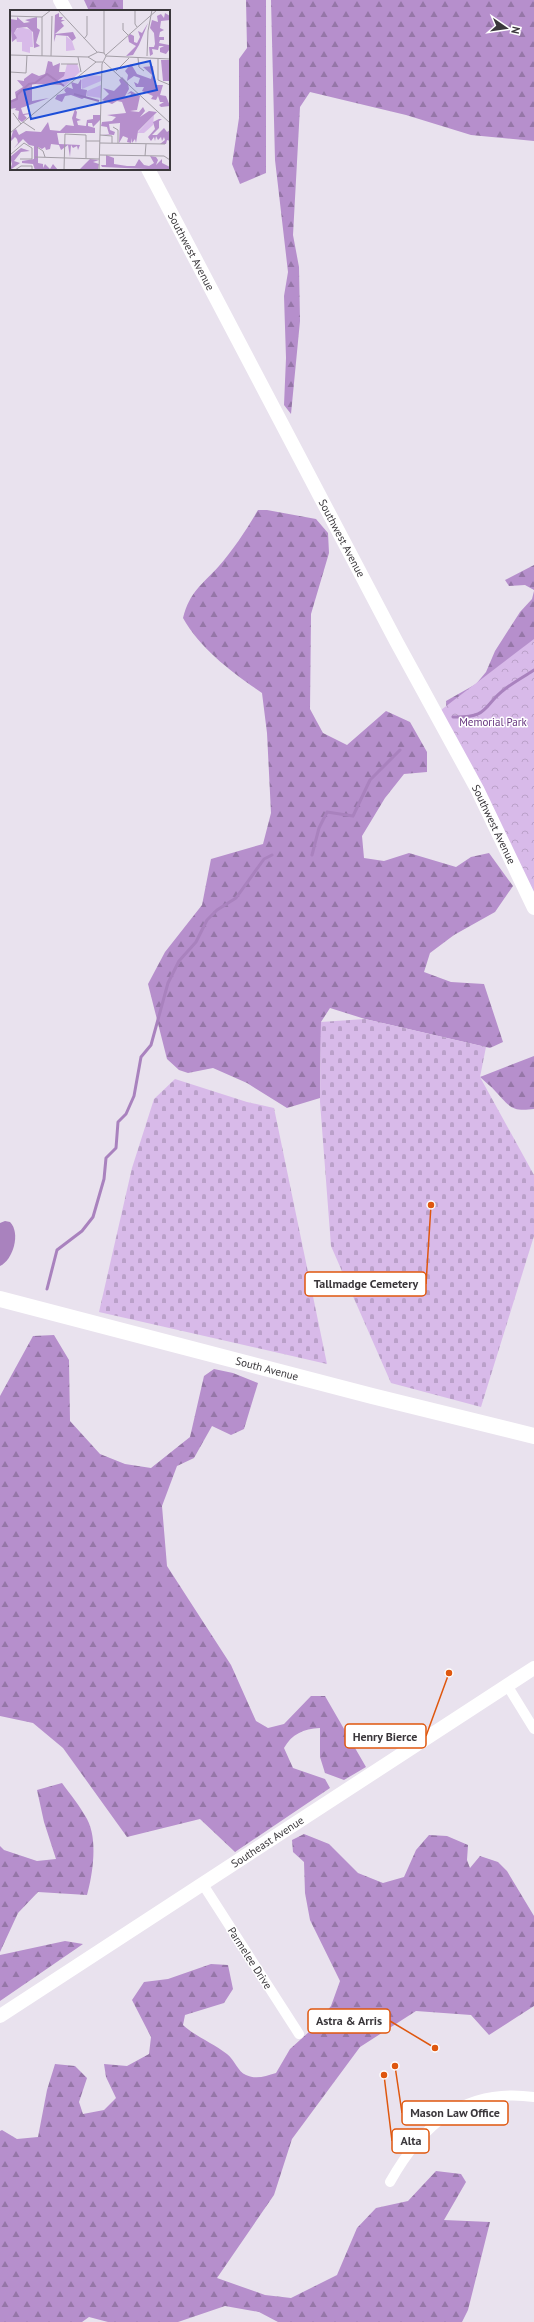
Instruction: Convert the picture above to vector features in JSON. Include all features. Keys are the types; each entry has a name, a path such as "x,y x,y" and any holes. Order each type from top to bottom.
{"main road":[{"name":"South Avenue","path":"0,1299 372,1396 534,1436"}],"street":[{"path":"60,0 65,10"},
{"name":"Southwest Avenue","path":"149,170 400,648 477,789 534,908"},
{"name":"Southeast Avenue","path":"0,2016 534,1668"},
{"path":"507,1685 534,1729"},
{"name":"Parmelee Drive","path":"202,1883 299,2034"},
{"path":"390,2182 407,2153 425,2131 446,2115 487,2099 511,2096 534,2097"}],"green space":[{"path":"84,0 123,0 123,10 89,10"},
{"path":"246,0 266,0 266,173 240,184 232,164 239,118 239,59 247,48"},
{"path":"271,0 534,0 534,141 471,135 406,115 310,92 300,107 293,235 299,267 300,321 291,414 284,405 286,358 284,296 288,272 275,160"},
{"path":"258,510 267,510 316,519 328,533 329,553 311,614 310,709 323,733 347,745 386,711 410,722 427,752 427,772 404,774 385,798 362,836 364,858 384,861 409,853 456,867 471,857 489,853 513,886 495,912 454,935 430,953 424,972 451,982 484,984 503,1042 490,1048 365,1019 330,1008 321,1022 320,1098 287,1108 247,1083 213,1068 188,1073 179,1070 167,1059 148,984 165,952 202,905 211,859 263,844 271,813 267,733 262,693 218,660 198,640 183,618 189,601 197,589 219,566 245,532"},
{"path":"534,565 534,590 525,585 509,586 505,580"},
{"path":"534,591 534,705 447,714 446,701 476,684 486,672 495,651 520,612 532,599"},
{"name":"Memorial Park","path":"534,639 534,893 441,710"},
{"path":"365,1019 486,1047 480,1077 534,1175 534,1236 481,1407 391,1383 331,1246 320,1102 321,1022"},
{"path":"534,1056 534,1109 521,1110 508,1105 480,1077"},
{"path":"175,1079 247,1102 274,1108 327,1364 99,1312 132,1168 154,1099"},
{"path":"54,1335 69,1360 70,1421 100,1454 125,1464 151,1468 190,1437 204,1376 214,1369 233,1373 258,1383 244,1429 231,1435 212,1426 194,1458 177,1466 162,1506 167,1566 231,1665 256,1721 268,1728 284,1724 311,1696 325,1696 366,1767 344,1780 325,1773 320,1757 320,1728 303,1731 294,1736 284,1748 293,1768 325,1779 330,1788 235,1852 200,1819 127,1837 63,1748 33,1723 0,1716 0,1396 33,1336"},
{"path":"62,1783 84,1814 90,1827 93,1846 93,1867 87,1895 38,1892 18,1913 0,1952 0,1846 4,1850 37,1861 56,1859 44,1822 37,1790"},
{"path":"304,1834 329,1844 358,1873 383,1883 404,1877 416,1850 429,1835 447,1836 468,1845 467,1860 470,1868 480,1856 498,1862 507,1871 534,1916 534,2006 489,2035 471,2015 416,2011 360,2047 292,2139 274,2195 217,2278 265,2295 291,2298 337,2275 357,2228 376,2208 408,2201 436,2171 461,2174 466,2182 444,2220 490,2222 468,2310 462,2322 278,2322 259,2312 225,2306 178,2322 108,2322 89,2317 82,2322 0,2322 0,2131 2,2130 17,2139 38,2137 47,2090 55,2064 75,2066 87,2078 79,2102 83,2114 104,2110 116,2098 106,2077 104,2064 127,2066 149,2054 151,2037 132,2000 144,1982 168,1979 211,1964 228,1965 233,1989 224,2003 185,2015 183,2025 227,2054 243,2073 250,2076 261,2077 276,2073 290,2049 310,2031 331,2006 340,1981 310,1920 305,1893 304,1862 293,1852 292,1840"},
{"path":"65,1941 83,1944 0,2001 0,1955"}],"shaded area":[{"path":"5,1221 10,1222 13,1227 15,1239 9,1258 0,1266 0,1223"}],"waterway":[{"path":"453,717 465,717 480,713 505,689 534,670"},
{"path":"312,855 319,828 327,812 353,816 370,780 400,750"},
{"path":"47,1289 57,1250 82,1231 93,1217 104,1179 106,1158 116,1148 118,1122 126,1114 134,1096 141,1057 151,1045 168,983 179,961 196,942 207,920 217,910 236,898 264,859 272,855"}],"place":[{"name":"Tallmadge Cemetery","path":"431,1205"},
{"name":"Henry Bierce","path":"449,1673"},
{"name":"Astra & Arris","path":"435,2048"},
{"name":"Mason Law Office","path":"395,2066"},
{"name":"Alta","path":"384,2075"}]}
